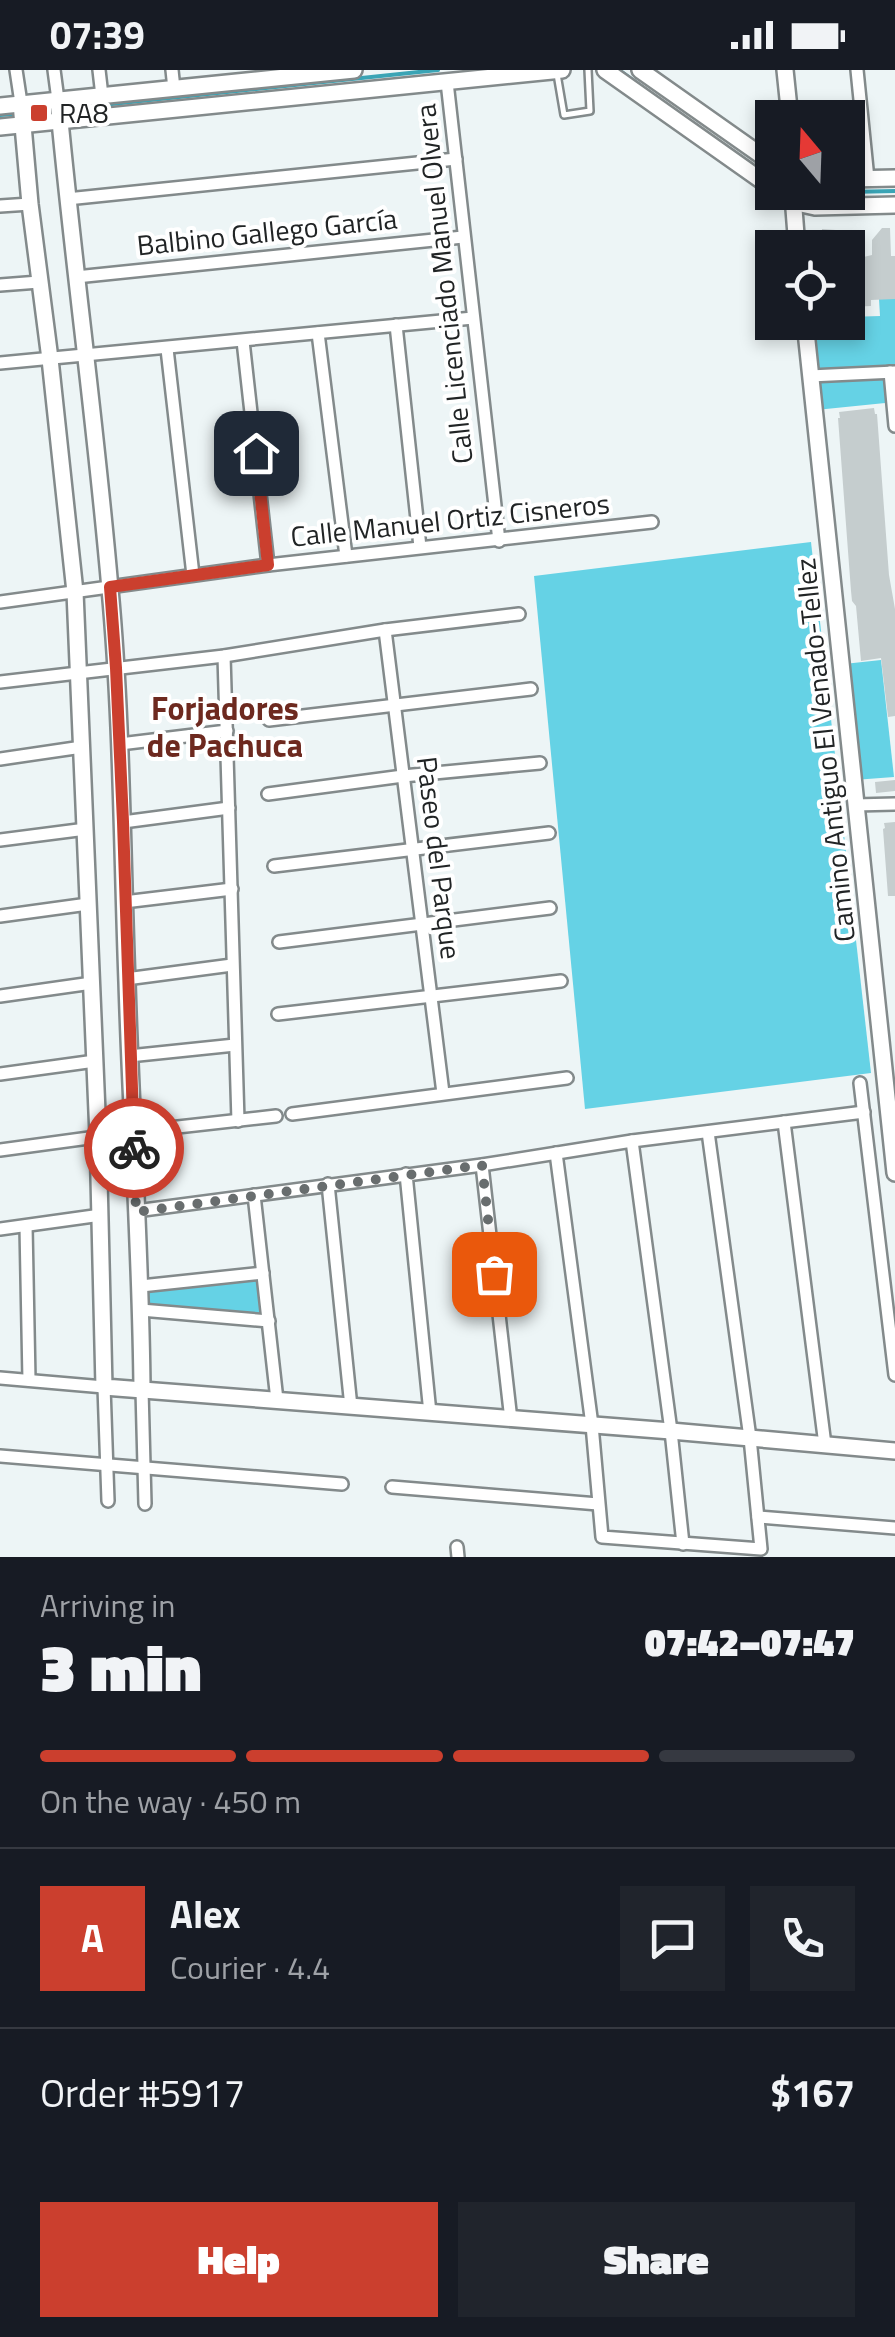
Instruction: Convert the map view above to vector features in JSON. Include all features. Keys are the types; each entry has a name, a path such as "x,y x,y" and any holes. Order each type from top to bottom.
{"street":[{"path":"16,70 75,592 96,1061 108,1501"},
{"path":"54,70 116,668 145,1504"},
{"path":"99,70 102,96"},
{"path":"172,70 174,89"},
{"path":"0,106 354,70"},
{"path":"0,127 422,76 446,82 559,70"},
{"path":"605,70 755,174"},
{"path":"640,70 755,151"},
{"path":"785,70 788,100"},
{"path":"857,70 868,179 895,178"},
{"name":"Calle Licenciado Manuel Olvera","path":"446,82 499,540"},
{"path":"66,199 456,159"},
{"path":"0,206 30,204"},
{"path":"865,206 895,205"},
{"name":"Balbino Gallego García","path":"76,277 464,237"},
{"path":"0,285 39,282"},
{"path":"0,364 473,318"},
{"path":"396,325 420,547"},
{"path":"318,333 346,556"},
{"path":"243,340 268,565"},
{"name":"Camino Antiguo El Venado-Tellez","path":"806,340 890,1096 895,1172"},
{"path":"167,349 193,575"},
{"path":"810,376 893,372 895,426"},
{"name":"Calle Manuel Ortiz Cisneros","path":"0,602 268,565 652,522"},
{"path":"0,682 224,656 385,630 519,614"},
{"name":"Paseo del Parque","path":"385,630 443,1093"},
{"path":"224,656 238,1120"},
{"path":"270,720 531,689"},
{"path":"120,744 227,732"},
{"path":"0,759 82,748"},
{"path":"268,794 540,763"},
{"path":"855,805 895,804"},
{"path":"123,822 229,808"},
{"path":"0,840 86,829"},
{"path":"274,866 549,833"},
{"path":"124,902 232,889"},
{"path":"0,916 88,904"},
{"path":"278,942 550,908"},
{"path":"126,979 232,965"},
{"path":"278,1014 560,981"},
{"path":"0,996 92,982"},
{"path":"129,1056 235,1045"},
{"path":"0,1074 96,1061"},
{"path":"292,1114 568,1078"},
{"path":"860,1083 895,1375"},
{"path":"136,1212 864,1112"},
{"path":"0,1150 276,1116"},
{"path":"784,1122 825,1445"},
{"path":"556,1153 592,1425 602,1537 761,1549 750,1438 708,1132"},
{"path":"632,1141 683,1544"},
{"path":"482,1165 511,1420"},
{"path":"406,1174 430,1413"},
{"path":"328,1184 350,1407"},
{"path":"254,1195 277,1400"},
{"path":"0,1229 101,1215"},
{"path":"26,1226 29,1380"},
{"path":"140,1286 264,1273"},
{"path":"141,1310 269,1321"},
{"path":"0,1378 895,1451"},
{"path":"0,1456 342,1484"},
{"path":"392,1488 598,1504"},
{"path":"758,1517 895,1528"}],"lane":[{"path":"559,70 564,115 590,111 588,70"}],"shaded area":[{"path":"879,299 895,299 895,402 816,410 808,340 865,340 865,316 880,316"},
{"path":"811,542 871,1073 585,1109 534,576"},
{"path":"881,660 894,777 854,780 844,664"},
{"path":"258,1280 265,1319 145,1308 143,1288"}],"building":[{"path":"882,228 890,228 891,256 895,256 895,299 871,300 871,306 865,306 865,257 872,255 872,240"},
{"path":"874,408 895,609 895,716 888,717 881,658 861,661 851,591 838,418 839,412"},
{"path":"895,780 895,791 876,793 875,782"},
{"path":"895,822 895,896 888,896 883,829 884,823"}],"waterway":[{"path":"64,109 438,70"},
{"path":"619,70 656,97"},
{"path":"25,113 55,109"},
{"path":"0,115 15,114"},
{"path":"865,192 895,191"}],"way so far":[{"path":"134,1148 136,1212 482,1165 494,1274"}],"place":[{"name":"RA8","path":"39,113"}],"district":[{"name":"Forjadores de Pachuca","path":"225,728"}],"route":[{"path":"134,1148 110,587 268,565 256,453"}]}
